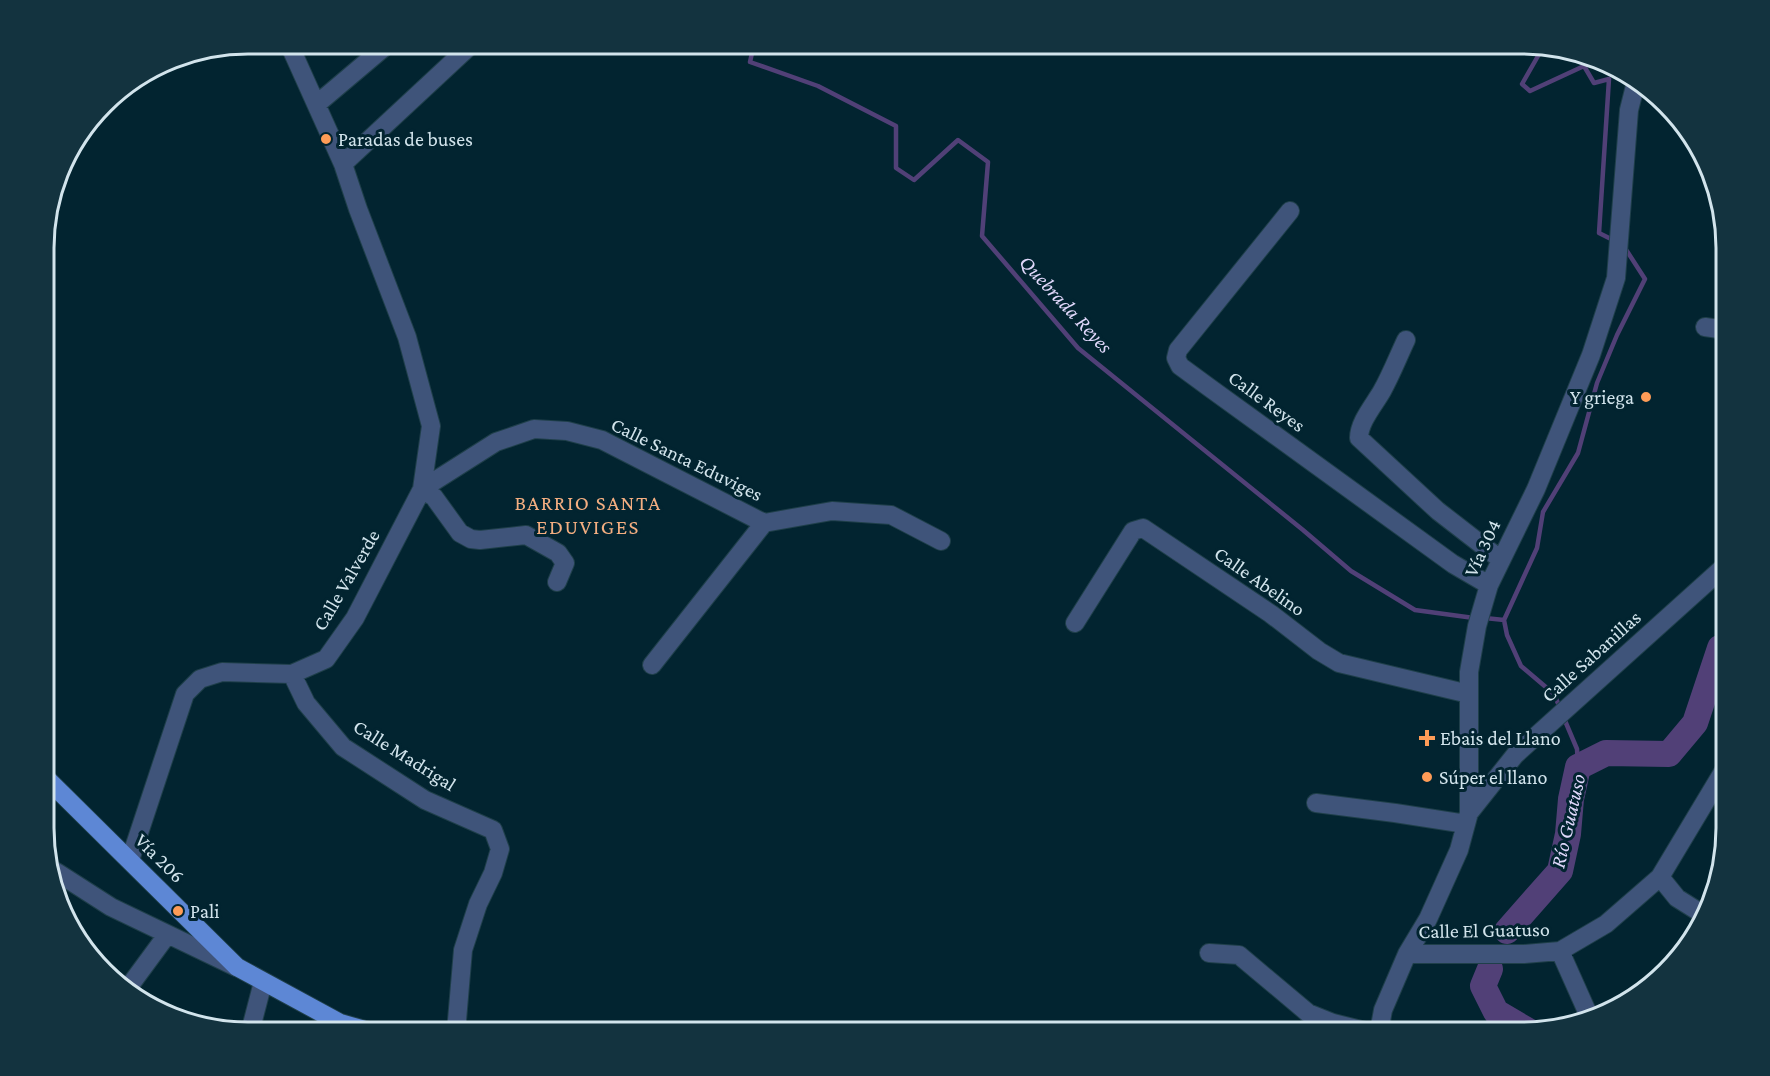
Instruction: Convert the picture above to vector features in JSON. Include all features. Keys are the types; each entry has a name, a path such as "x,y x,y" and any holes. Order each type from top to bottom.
{"main road":[{"name":"Vía 206","path":"54,786 237,967 338,1022"}],"street":[{"name":"Calle Valverde","path":"130,860 185,694 200,679 222,672 292,674 326,658 355,618 422,489 431,426 407,337 343,164 294,54"},
{"path":"317,104 376,54"},
{"path":"343,164 461,54"},
{"name":"Vía 304","path":"1381,1022 1383,1011 1407,954 1428,918 1459,850 1468,819 1469,672 1477,626 1489,585 1536,489 1591,355 1616,278 1629,110 1634,90"},
{"name":"Calle Reyes","path":"1290,212 1178,350 1176,358 1180,366 1453,564 1489,585"},
{"path":"1706,327 1716,328"},
{"path":"1406,340 1382,391 1359,432 1359,438 1438,511 1500,559"},
{"name":"Calle Santa Eduviges","path":"422,489 496,442 534,429 567,431 602,440 764,523 832,511 891,515 941,541"},
{"path":"422,489 434,497 464,537 480,540 526,535 558,554 565,563 556,582"},
{"path":"652,665 764,523"},
{"name":"Calle Abelino","path":"1075,623 1133,531 1143,528 1271,614 1318,651 1339,663 1469,694"},
{"name":"Calle Sabanillas","path":"1468,819 1515,755 1716,574"},
{"name":"Calle Madrigal","path":"292,674 306,703 343,747 425,800 493,830 500,849 463,950 457,1022"},
{"name":"Calle El Guatuso","path":"1407,954 1524,954 1560,951 1606,924 1660,877 1716,784"},
{"path":"1316,803 1468,819"},
{"path":"60,875 111,907 237,967"},
{"path":"1660,877 1677,898 1696,911"},
{"path":"132,983 167,935"},
{"path":"1560,951 1587,1011"},
{"path":"1209,953 1239,955 1308,1013 1330,1022"},
{"path":"253,1022 263,982"}],"waterway":[{"name":"Quebrada Reyes","path":"752,54 750,62 818,86 896,126 896,168 914,180 958,140 988,162 982,236 1078,348 1351,571 1415,610 1474,618"},
{"path":"1538,55 1522,84 1530,91 1584,66 1594,83 1609,79 1599,233 1613,240"},
{"path":"1560,708 1554,694 1521,666 1507,635 1504,620 1537,548 1543,512 1578,453 1597,383 1617,335 1645,279 1625,248"},
{"name":"Quebrada Reyes","path":"1485,618 1504,620"},
{"name":"Río Guatuso","path":"1507,931 1560,871 1578,767 1606,753 1669,754 1695,723 1716,660"},
{"path":"1563,716 1577,749 1578,767"},
{"name":"Río Guatuso","path":"1490,969 1483,986 1496,1012 1513,1022"}],"place":[{"name":"Paradas de buses","path":"326,139"},
{"name":"Y griega","path":"1646,397"},
{"name":"Ebais del Llano","path":"1427,738"},
{"name":"Súper el llano","path":"1427,777"},
{"name":"Pali","path":"178,911"}],"district":[{"name":"BARRIO SANTA EDUVIGES","path":"588,515"}]}
